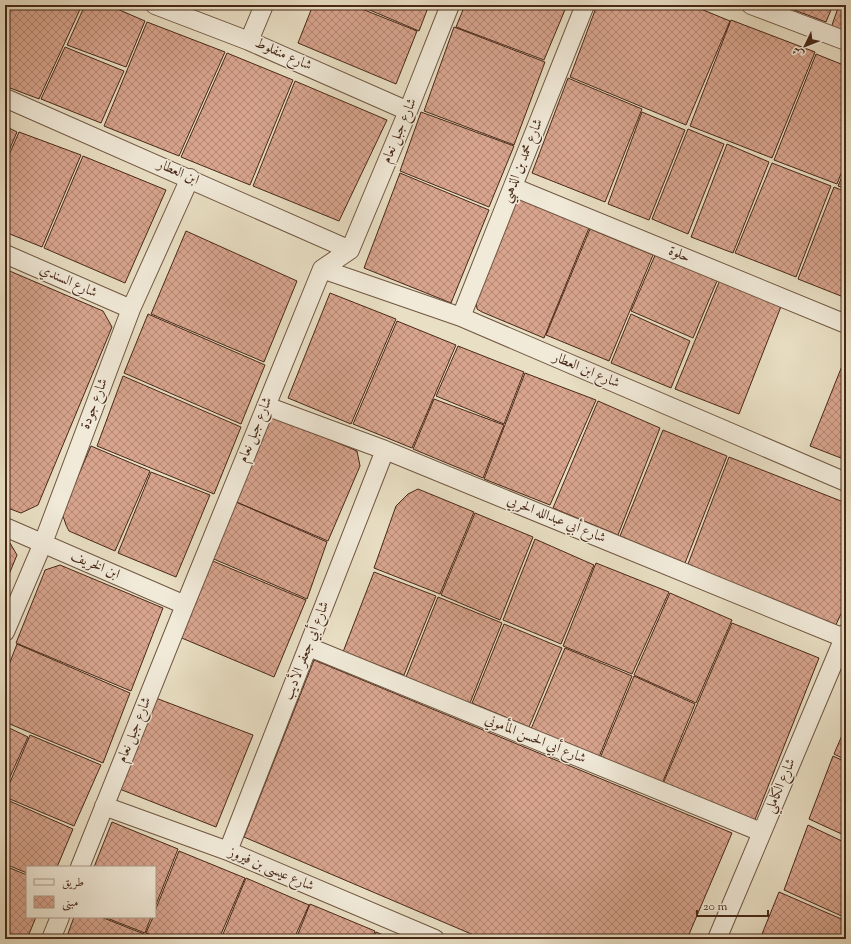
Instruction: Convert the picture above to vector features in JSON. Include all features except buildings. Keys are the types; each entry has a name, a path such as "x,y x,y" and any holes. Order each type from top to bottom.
{"street":[{"name":"شارع منفلوط","path":"155,5 249,41 408,111"},
{"path":"249,41 264,5"},
{"name":"شارع جبل نعام","path":"350,250 450,5"},
{"name":"شارع محمد بن الذهبي","path":"461,317 585,5"},
{"path":"751,5 846,41"},
{"name":"ابن العطار","path":"5,98 190,178 350,250"},
{"name":"شارع جودة","path":"5,632 43,543 131,309 190,178"},
{"name":"حلوة","path":"513,187 846,324"},
{"path":"322,269 350,250"},
{"name":"شارع السندي","path":"5,254 131,309"},
{"name":"شارع جبل نعام","path":"80,866 322,269"},
{"name":"شارع ابن العطار","path":"322,269 461,317 846,482"},
{"name":"شارع أبي عبدالله الحربي","path":"266,406 386,450 845,636"},
{"name":"شارع أبي جعفر الأديب","path":"228,851 386,450"},
{"name":"ابن الخريف","path":"5,527 185,605"},
{"name":"شارع الكاملي","path":"717,939 845,636"},
{"name":"شارع أبي الحسن المأموني","path":"309,647 761,832"},
{"name":"شارع عيسى بن فيروز","path":"104,806 228,851 435,939"},
{"path":"51,939 60,918"}]}
